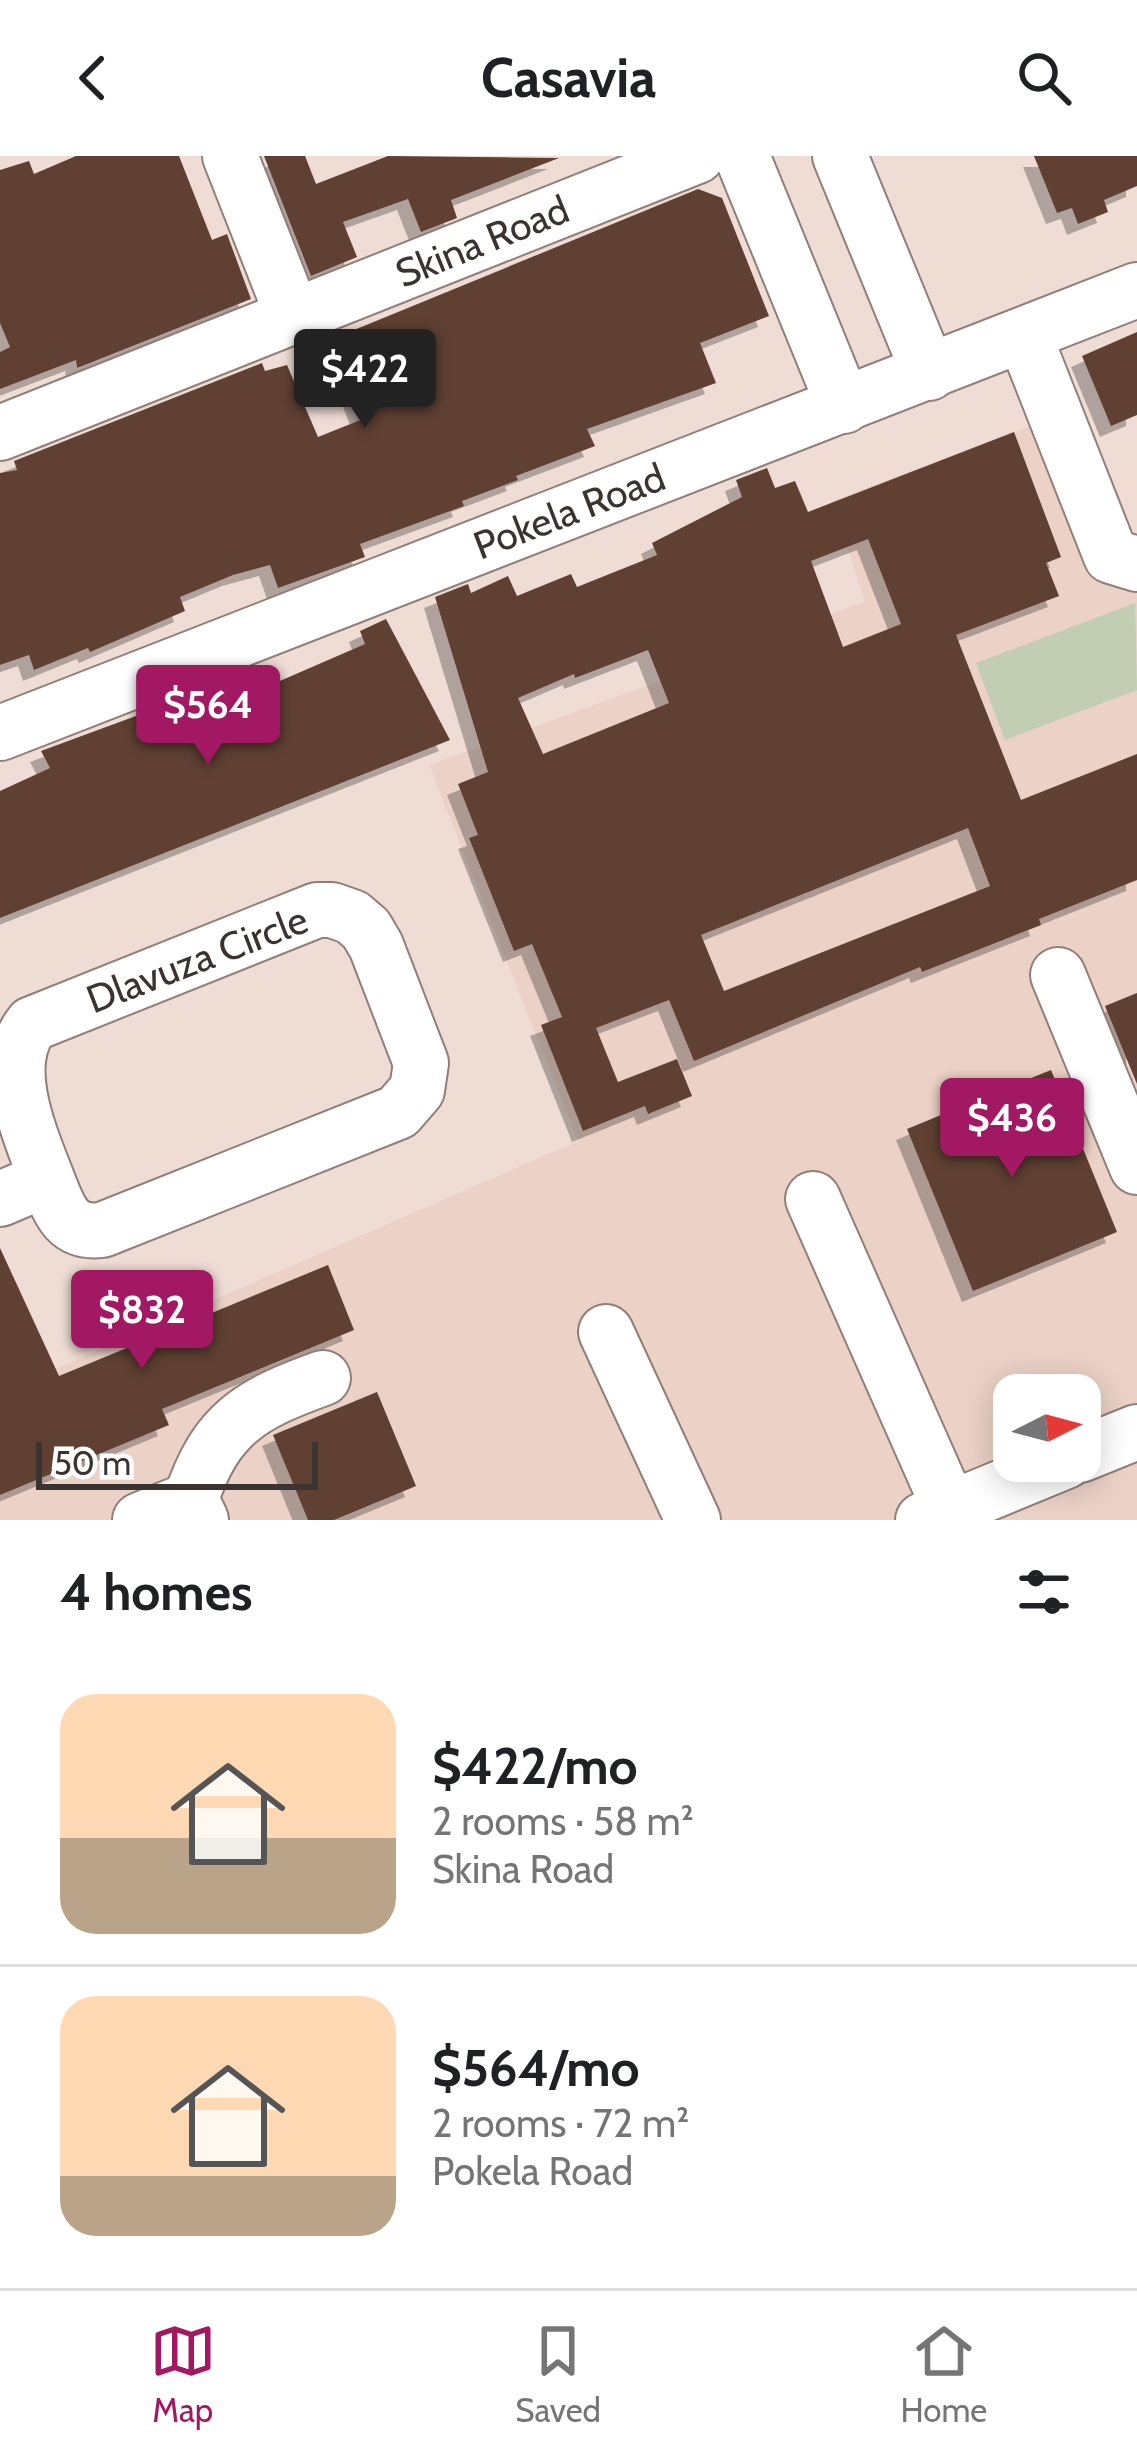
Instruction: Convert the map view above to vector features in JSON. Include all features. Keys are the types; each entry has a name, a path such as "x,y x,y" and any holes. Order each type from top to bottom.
{"street":[{"path":"230,156 293,316"},
{"name":"Skina Road","path":"0,433 698,156"},
{"path":"742,156 844,406"},
{"path":"840,156 929,373"},
{"name":"Pokela Road","path":"0,733 1137,290"},
{"path":"1024,335 1111,556 1137,565"},
{"name":"Dlavuza Circle","path":"317,910 345,913 357,920 376,946 421,1063 419,1083 398,1112 118,1225 90,1232 73,1227 24,1189 7,1073 7,1058 20,1033 32,1024 317,910"},
{"path":"1058,975 1137,1167"},
{"path":"813,1199 937,1514 1015,1482"},
{"path":"606,1332 693,1520"},
{"path":"140,1520 196,1510 201,1470 227,1431 262,1400 322,1378"},
{"path":"1101,1447 1137,1432"}],"shaded area":[{"path":"1074,410 1137,576 1137,1520 0,1520 0,1393 578,1141 429,765 865,601 832,501"}],"green space":[{"path":"1135,603 1137,690 1005,740 976,663"}],"building":[{"path":"76,156 179,156 212,240 227,234 251,299 77,368 76,360 0,389 0,352 10,347 0,323 0,170 29,161 34,174"},
{"path":"264,156 305,156 316,184 388,156 559,158 451,200 457,218 421,232 408,199 343,222 357,257 311,276"},
{"path":"1034,156 1137,156 1137,186 1104,200 1108,212 1078,224 1072,208 1057,213"},
{"path":"698,189 722,198 769,316 700,343 716,383 587,429 595,446 516,476 518,480 462,501 464,506 360,544 365,557 278,588 270,565 233,575 180,597 185,611 90,652 88,648 34,670 29,655 0,665 0,473 17,470 14,461 262,363 265,371 287,365 318,437 363,419 332,339"},
{"path":"1137,332 1137,415 1111,426 1082,356"},
{"path":"1014,432 1061,557 1046,563 1059,596 956,635 1021,800 1137,754 1137,880 1039,919 1041,925 922,972 920,967 694,1061 669,1000 596,1028 618,1082 677,1059 692,1096 648,1114 645,1106 583,1131 541,1025 562,1017 532,944 514,951 469,838 478,835 458,784 488,772 435,597 468,584 471,593 508,576 517,596 571,574 577,587 657,555 652,543 742,497 736,480 767,468 775,488 795,481 808,512","holes":["868,539 901,624 843,647 811,561","648,650 669,703 543,754 518,698 574,674 575,678","968,828 990,886 724,991 701,935"]},
{"path":"386,619 450,740 0,918 0,791 50,768 41,751 266,668 273,684 365,644 360,631"},
{"path":"1137,993 1137,1084 1105,1006"},
{"path":"1051,1070 1117,1232 973,1291 907,1129"},
{"path":"0,1248 59,1376 328,1265 354,1330 162,1409 169,1425 0,1495"},
{"path":"377,1392 416,1486 334,1520 308,1520 273,1435"}]}
